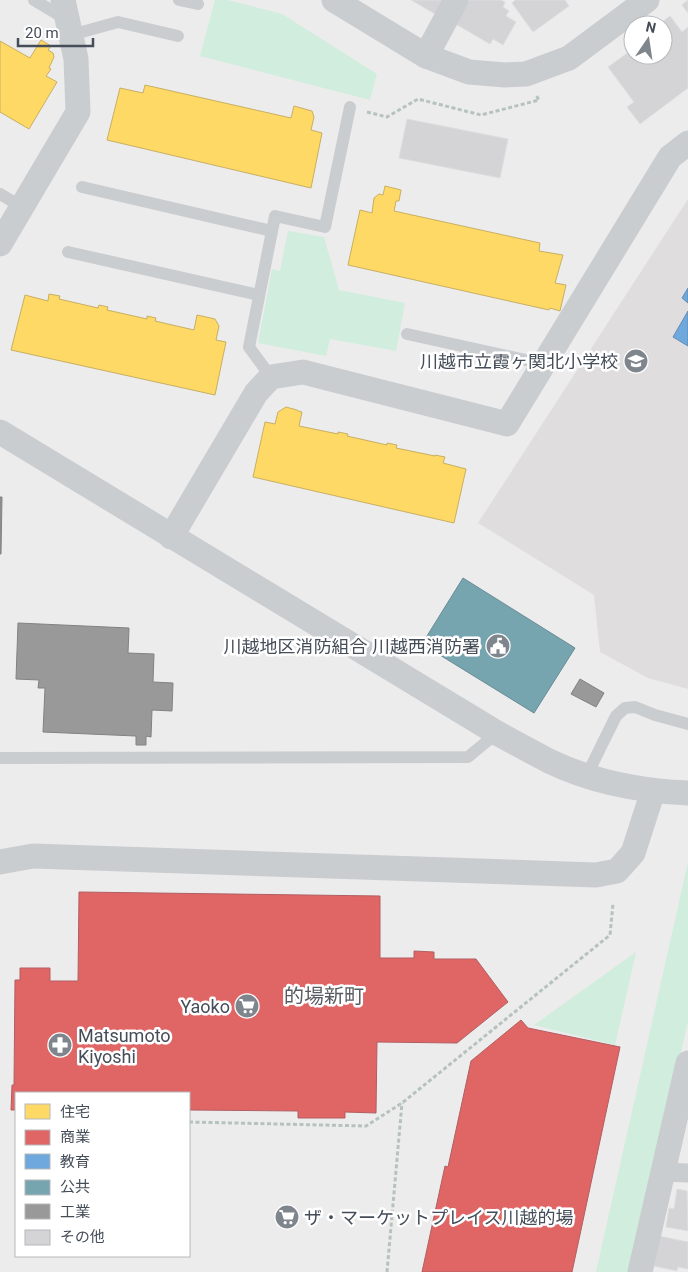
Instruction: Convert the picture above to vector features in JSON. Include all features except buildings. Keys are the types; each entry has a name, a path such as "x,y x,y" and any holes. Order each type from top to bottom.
{"street":[{"path":"334,0 426,56 469,72 505,75 526,74 569,58 647,0"},
{"path":"426,56 456,0"},
{"path":"0,244 78,112 76,59 67,11"},
{"path":"171,537 256,393 271,377 304,372 507,424 670,157 688,143"},
{"path":"0,432 498,734 550,762 620,785 653,791 688,793"},
{"path":"0,862 33,856 596,875 618,870 633,853 653,791"},
{"path":"640,1272 688,1063"},
{"path":"662,1172 688,1173"}],"lane":[{"path":"34,0 67,11 178,36"},
{"path":"179,0 198,4"},
{"path":"271,377 249,347 275,216 325,227 350,107"},
{"path":"82,187 272,231"},
{"path":"0,194 22,206"},
{"path":"68,252 259,295"},
{"path":"406,334 544,364"},
{"path":"587,775 616,716 625,708 635,707 655,715 688,724"},
{"path":"0,758 468,757 498,734"}],"path":[{"path":"350,107 387,117 418,99 480,115 539,100 526,74"},
{"path":"190,1122 366,1126 402,1102 610,935 613,904"},
{"path":"387,1272 402,1102"}],"shaded area":[{"name":"川越市立霞ヶ関北小学校","path":"688,199 688,689 648,678 600,652 594,595 478,523"}],"green space":[{"path":"215,0 228,0 282,14 377,74 370,100 200,56"},
{"path":"288,231 324,237 339,290 405,303 396,351 330,339 326,356 258,343 272,269 280,271"},
{"path":"688,862 688,1021 632,1272 596,1272"},
{"path":"636,952 615,1045 534,1025"}],"place":[{"name":"川越市立霞ヶ関北小学校","path":"636,361"},
{"name":"川越地区消防組合 川越西消防署","path":"498,646"},
{"name":"Yaoko","path":"247,1006"},
{"name":"Matsumoto Kiyoshi","path":"60,1045"},
{"name":"ザ・マーケットプレイス川越的場","path":"287,1217"}],"district":[{"name":"的場新町","path":"324,996"}]}
